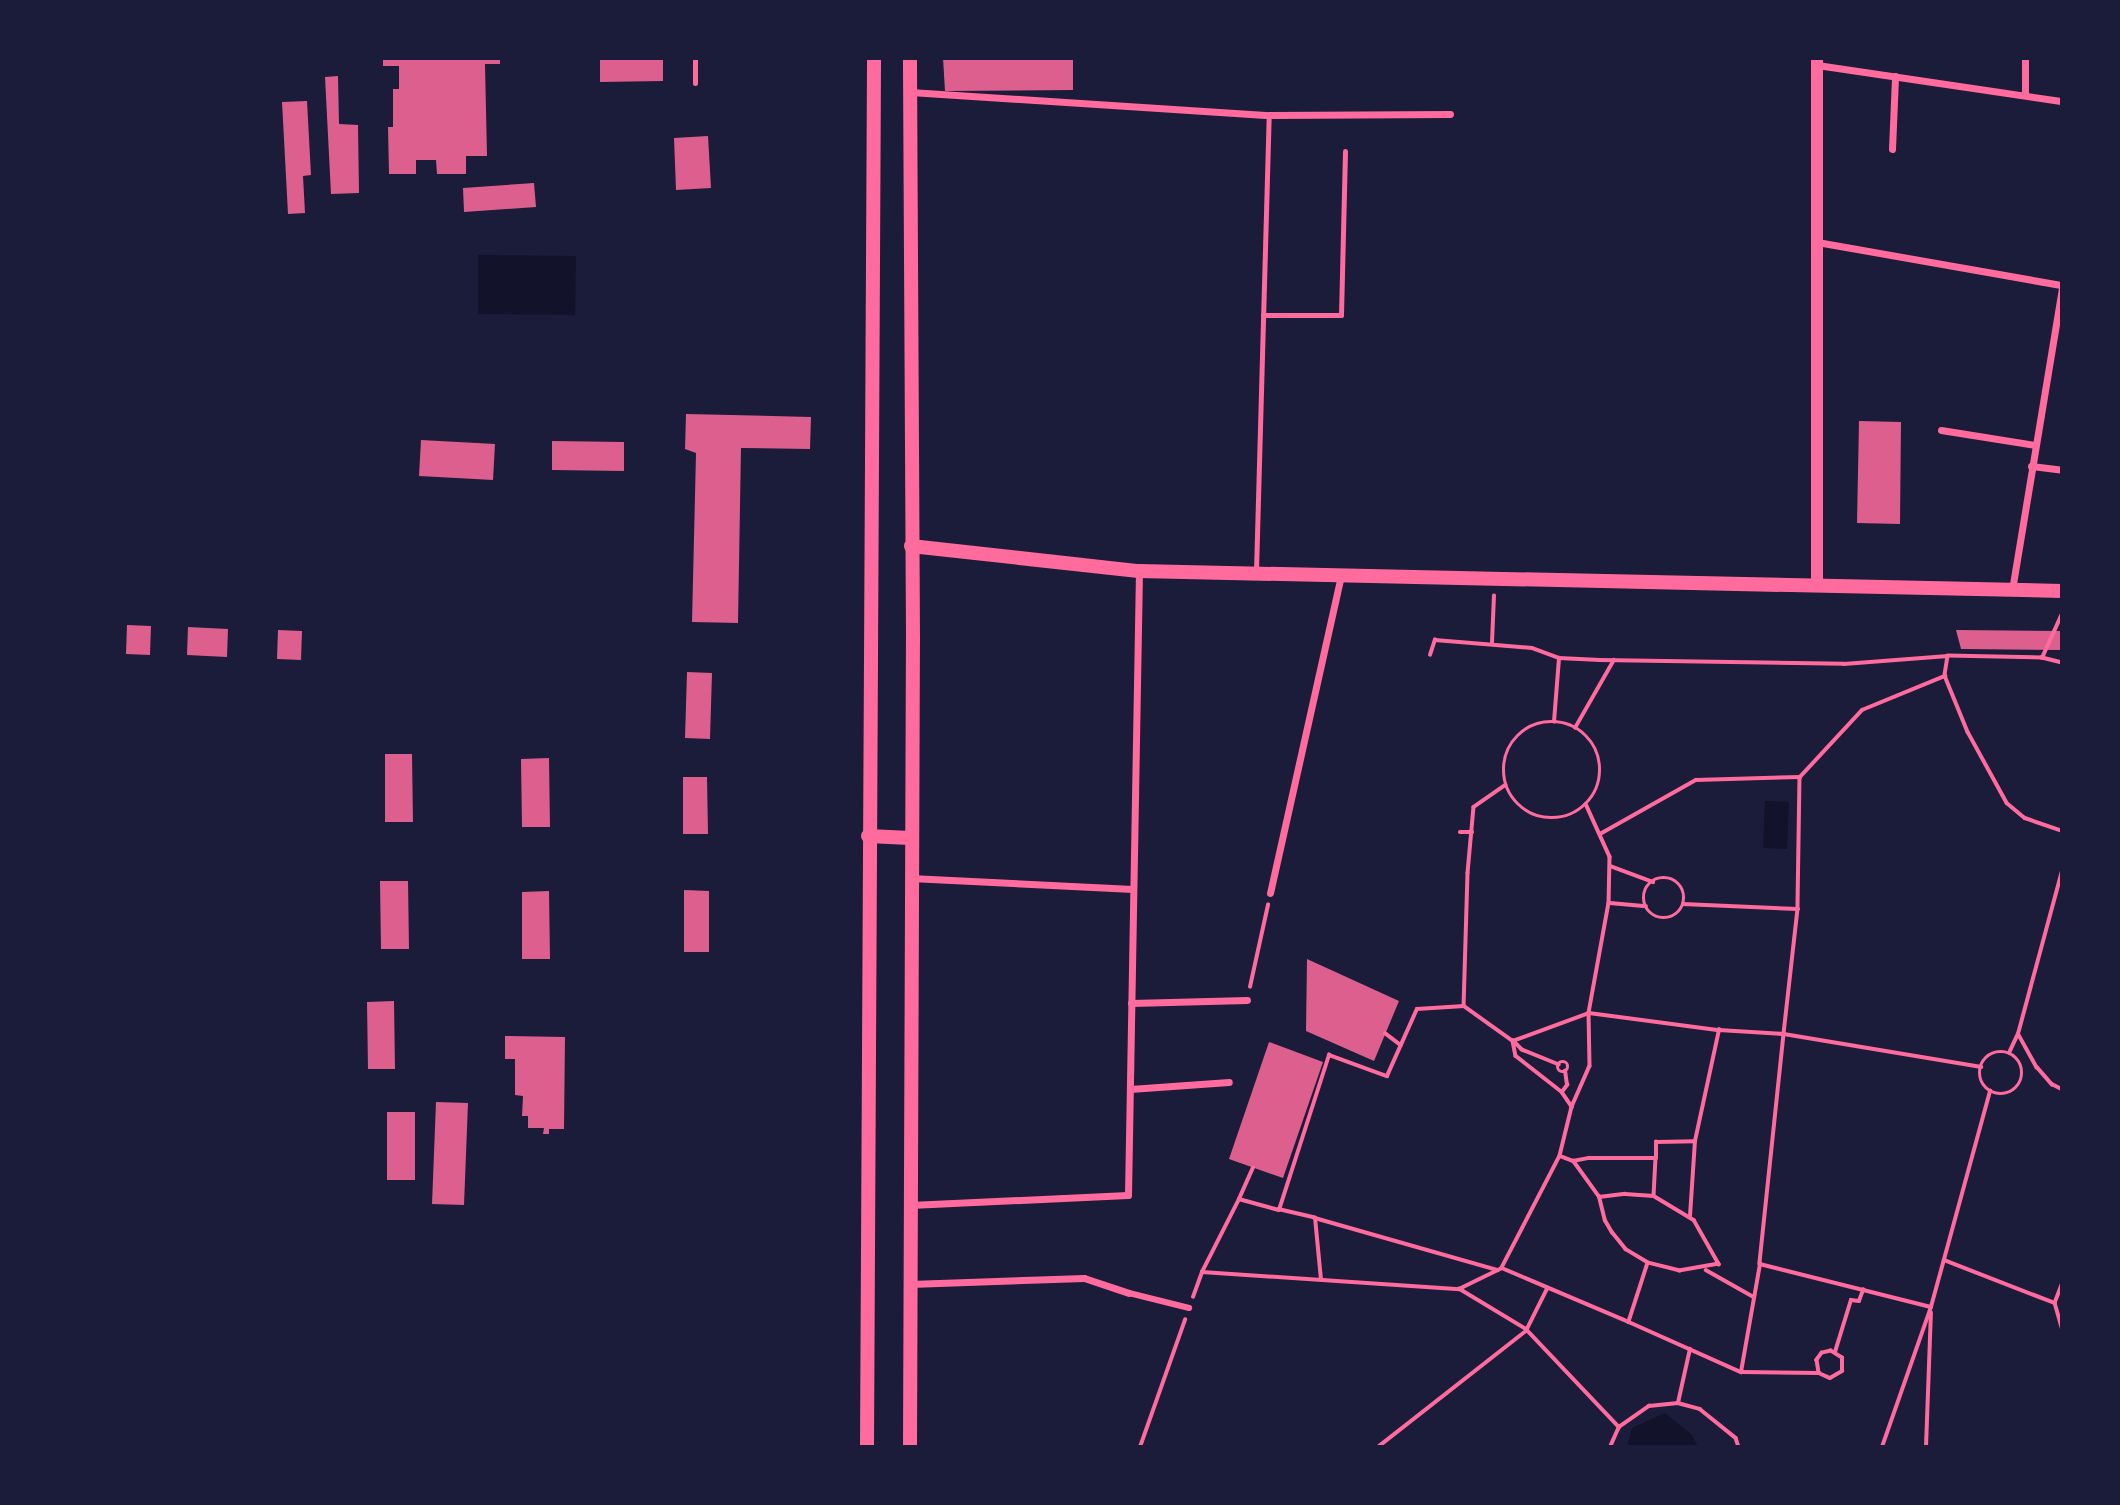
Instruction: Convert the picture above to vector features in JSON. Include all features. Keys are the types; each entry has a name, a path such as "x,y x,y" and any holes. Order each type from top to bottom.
{"main road":[{"path":"867,1447 874,58"},
{"path":"910,58 910,1447"},
{"path":"911,546 1139,571 2062,591"},
{"path":"868,836 910,838"}],"street":[{"path":"2025,58 2025,96"},
{"path":"1817,586 1816,61 1895,76 2062,101"},
{"path":"1892,149 1895,76"},
{"path":"910,92 1269,115 1450,114"},
{"path":"1817,242 2062,286 2012,590"},
{"path":"1941,430 2035,445"},
{"path":"2031,466 2062,470"},
{"path":"909,1205 1128,1195 1139,571"},
{"path":"1270,893 1341,575"},
{"path":"909,878 1133,889"},
{"path":"1131,1003 1247,1000"},
{"path":"1130,1089 1229,1082"},
{"path":"910,1284 1084,1278 1189,1308"}],"lane":[{"path":"695,58 695,83"},
{"path":"1256,574 1269,115"},
{"path":"1264,315 1341,315 1345,152"}],"path":[{"path":"1492,643 1495,579"},
{"path":"2042,658 2062,614"},
{"path":"1430,655 1435,640 1532,648 1559,658 1844,664 1948,656 2042,658 2062,663"},
{"path":"1948,656 1945,676 1968,732 2007,803 2025,818 2062,831"},
{"path":"1554,722 1559,658"},
{"path":"1575,728 1614,660"},
{"path":"1741,1372 1760,1264 1798,909 1800,777 1862,710 1945,676"},
{"path":"1554,722 1575,728 1594,746 1599,761 1595,791 1586,804 1573,814 1557,818 1541,817 1520,805 1506,785 1504,769 1507,753 1515,738 1527,729 1554,722"},
{"path":"1600,834 1696,780 1800,777"},
{"path":"1464,1006 1474,807 1506,785"},
{"path":"1458,1289 1500,1269 1560,1156 1572,1107 1590,1066 1590,1013 1609,903 1610,857 1586,804"},
{"path":"1460,832 1472,832"},
{"path":"1610,866 1653,882"},
{"path":"2009,1054 2018,1034 2062,871"},
{"path":"1683,904 1683,891 1674,881 1662,878 1653,882 1645,894 1646,906 1655,915 1668,917 1683,904 1798,909"},
{"path":"1247,1000 1270,893"},
{"path":"1609,903 1646,906"},
{"path":"1279,1210 1329,1055 1387,1076 1417,1009 1464,1006 1522,1050 1559,1065 1559,1070 1565,1072 1567,1085 1562,1091"},
{"path":"1513,1041 1590,1013 1719,1030 1784,1034 1981,1067"},
{"path":"1690,1217 1695,1141 1719,1030"},
{"path":"1385,1033 1401,1045"},
{"path":"2018,1034 2037,1067 2052,1084 2062,1089"},
{"path":"1513,1041 1516,1056 1562,1091 1572,1107"},
{"path":"2009,1054 2022,1069 2020,1083 2003,1094 1990,1091 1982,1081 1981,1067 1989,1056 2009,1054"},
{"path":"1882,1447 1931,1307 1990,1091"},
{"path":"1654,1196 1656,1142 1695,1141"},
{"path":"1560,1156 1573,1161 1590,1158 1656,1158"},
{"path":"1573,1161 1599,1197 1605,1221 1626,1250 1648,1263 1680,1271 1704,1269 1719,1264 1690,1217 1654,1196 1625,1194 1599,1197"},
{"path":"1140,1447 1202,1272 1253,1168"},
{"path":"1238,1199 1500,1269 1741,1372 1819,1373 1830,1378 1842,1371 1842,1358 1835,1352 1826,1351 1819,1356 1816,1364 1819,1373"},
{"path":"1315,1218 1321,1280"},
{"path":"1944,1261 2055,1304"},
{"path":"1629,1322 1648,1263"},
{"path":"1760,1264 1931,1307"},
{"path":"1704,1269 1754,1297"},
{"path":"1202,1272 1458,1289 1527,1331 1619,1427"},
{"path":"2062,1284 2055,1304 2062,1328"},
{"path":"1378,1447 1527,1331 1548,1288"},
{"path":"1835,1352 1851,1300 1859,1301 1863,1290"},
{"path":"1926,1447 1931,1307"},
{"path":"1678,1404 1690,1349"},
{"path":"1610,1447 1619,1427 1649,1406 1678,1404 1700,1409 1736,1438 1738,1447"}],"shaded area":[{"path":"478,255 576,256 575,315 478,314"},
{"path":"1765,801 1789,802 1787,849 1763,848"},
{"path":"1665,1413 1692,1435 1698,1447 1627,1447 1632,1428"}],"building":[{"path":"383,58 500,58 500,64 485,64 487,156 466,156 466,174 437,174 436,160 416,160 416,174 389,174 388,127 393,127 393,89 399,89 399,66 383,66"},
{"path":"600,58 663,58 663,81 600,82"},
{"path":"943,58 1073,58 1073,90 945,91"},
{"path":"338,76 339,124 358,125 359,193 331,194 325,77"},
{"path":"307,101 311,175 303,176 305,213 288,214 282,102"},
{"path":"708,136 711,188 676,190 674,138"},
{"path":"534,183 536,207 464,212 463,188"},
{"path":"686,414 811,417 810,449 741,448 738,623 692,622 696,453 685,449"},
{"path":"1859,421 1901,422 1900,524 1857,523"},
{"path":"421,440 495,444 493,480 419,476"},
{"path":"552,441 624,442 624,471 552,470"},
{"path":"127,625 151,626 150,655 126,654"},
{"path":"188,627 228,629 227,657 187,655"},
{"path":"278,630 302,631 301,660 277,659"},
{"path":"1956,630 2062,631 2062,650 1961,649"},
{"path":"687,672 712,673 710,739 685,738"},
{"path":"385,754 412,754 413,822 385,822"},
{"path":"549,758 550,827 522,827 521,759"},
{"path":"683,777 707,777 708,834 683,834"},
{"path":"380,881 408,881 409,949 381,949"},
{"path":"684,890 709,891 709,952 684,952"},
{"path":"549,891 550,959 522,959 522,892"},
{"path":"1307,959 1399,1001 1374,1061 1306,1031"},
{"path":"394,1001 395,1069 368,1069 367,1002"},
{"path":"505,1036 565,1037 564,1129 549,1129 549,1134 543,1134 544,1128 528,1128 528,1116 522,1116 523,1096 515,1095 515,1059 505,1059"},
{"path":"1269,1042 1323,1062 1283,1178 1229,1159"},
{"path":"436,1102 468,1103 464,1205 432,1204"},
{"path":"387,1112 415,1112 415,1180 387,1180"}]}
